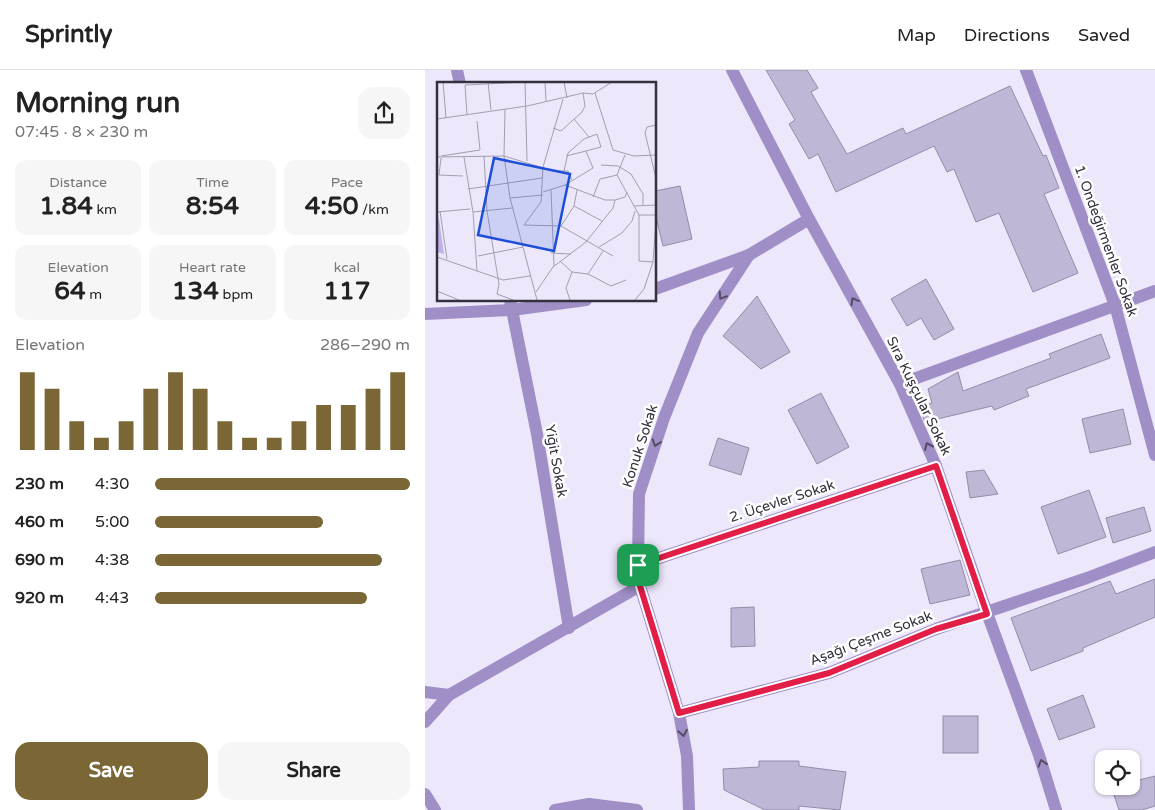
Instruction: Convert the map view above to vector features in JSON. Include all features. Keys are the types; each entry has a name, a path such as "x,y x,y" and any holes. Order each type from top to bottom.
{"street":[{"name":"Sıra Kuşçular Sokak","path":"732,70 809,219 900,384 936,466 987,614 1039,755 1056,810"},
{"name":"1. Ondeğirmenler Sokak","path":"1026,70 1115,305 1155,455"},
{"path":"656,289 749,255 809,219"},
{"name":"Konuk Sokak","path":"689,810 687,756 679,713 640,586 638,565 639,494 665,418 698,333 749,255"},
{"path":"900,384 1155,291"},
{"path":"425,314 571,301"},
{"name":"Yiğit Sokak","path":"511,305 537,434 569,628"},
{"name":"2. Üçevler Sokak","path":"638,565 936,466"},
{"name":"Aşağı Çeşme Sokak","path":"679,713 829,673 936,629 987,614 1155,552"},
{"path":"425,722 449,695 640,586"},
{"path":"425,692 449,695"},
{"path":"425,794 435,810"},
{"path":"555,810 589,804 637,810"}],"building":[{"path":"766,70 807,70 818,88 811,92 847,154 903,128 906,134 1010,86 1043,156 1046,155 1059,188 1044,194 1078,273 1033,292 999,213 976,222 954,169 947,172 934,146 836,192 818,154 809,159 789,124 795,120"},
{"path":"680,186 692,239 663,246 656,217 656,191"},
{"path":"926,279 954,329 934,340 921,318 907,326 891,299"},
{"path":"757,296 790,352 761,369 723,336"},
{"path":"1101,334 1110,358 1026,389 1029,396 994,410 992,406 925,422 919,408 932,403 928,389 958,372 963,391 1051,358 1049,354"},
{"path":"821,393 849,447 817,464 788,410"},
{"path":"1123,409 1131,444 1090,453 1082,419"},
{"path":"718,438 749,448 741,475 709,465"},
{"path":"984,470 998,494 970,498 966,472"},
{"path":"1089,490 1106,537 1058,554 1041,507"},
{"path":"1144,507 1151,531 1113,543 1106,518"},
{"path":"960,560 970,595 930,604 921,569"},
{"path":"1155,579 1155,617 1083,648 1083,651 1031,671 1011,618 1110,581 1116,594"},
{"path":"754,607 755,646 731,647 731,608"},
{"path":"1083,695 1095,727 1059,740 1047,709"},
{"path":"943,716 978,716 978,753 943,753"},
{"path":"759,761 799,761 799,766 846,772 840,810 799,806 799,810 765,810 724,790 723,769 759,767"},
{"path":"1155,776 1155,806 1142,810 1119,810 1114,795 1140,795 1140,780"}],"route":[{"path":"936,466 987,614 936,629 829,673 679,713 652,619 640,586 638,565 936,466"}]}
